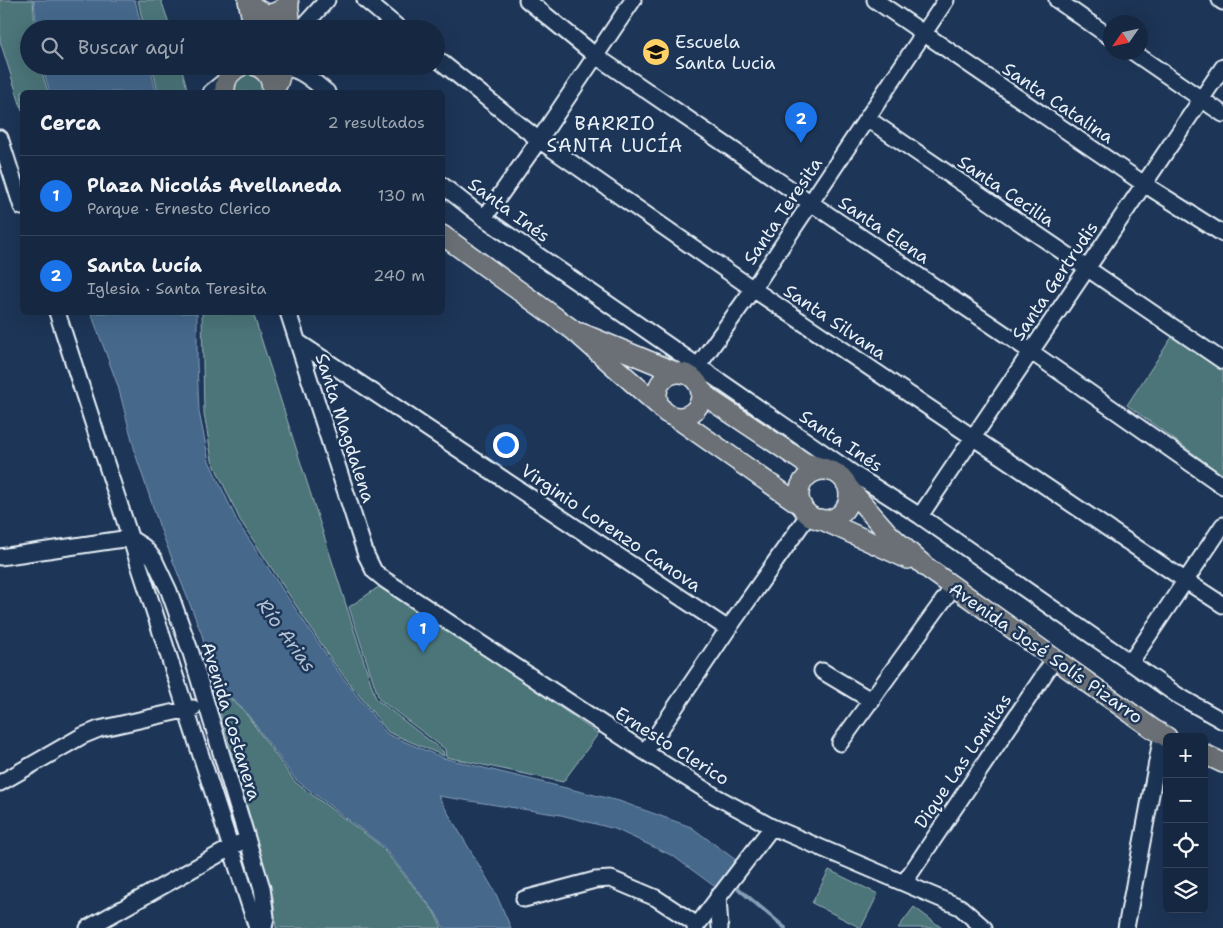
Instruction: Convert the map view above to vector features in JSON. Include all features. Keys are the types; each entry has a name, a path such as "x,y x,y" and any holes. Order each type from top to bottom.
{"main road":[{"path":"249,2 268,15 277,13 288,2"},
{"path":"249,2 252,20"},
{"path":"288,2 290,20"},
{"name":"Avenida José Solís Pizarro","path":"445,238 573,330 669,415 675,417 810,513 926,567"},
{"name":"Avenida José Solís Pizarro","path":"573,330 693,378 711,400 805,463 839,472 888,533 926,567 1054,660 1163,735"},
{"path":"660,406 657,399 659,384 671,374 693,378 701,398 695,410 683,417 675,417"},
{"path":"820,470 839,472 849,495 848,504 843,511 828,519 810,513 799,499 799,491 806,477 820,470"},
{"path":"1208,756 1223,763"}],"street":[{"path":"309,20 327,0"},
{"path":"365,0 389,20"},
{"name":"Santa Elena","path":"527,0 596,56 1030,351 1223,486"},
{"path":"484,218 633,0"},
{"name":"Santa Catalina","path":"875,0 1144,184 1223,234"},
{"name":"Santa Teresita","path":"693,378 946,0"},
{"path":"1057,0 1103,32"},
{"path":"1144,60 1223,114"},
{"name":"Santa Silvana","path":"445,65 539,140 753,289 1223,604"},
{"name":"Santa Gertrudis","path":"920,516 1223,67"},
{"path":"213,90 232,75"},
{"path":"303,75 324,90"},
{"name":"Santa Cecilia","path":"868,119 1223,361"},
{"path":"0,138 20,200"},
{"name":"Santa Inés","path":"445,186 693,378"},
{"path":"58,315 257,928"},
{"name":"Santa Magdalena","path":"289,315 366,555"},
{"name":"Virginio Lorenzo Canova","path":"298,342 728,629"},
{"name":"Santa Inés","path":"839,472 920,516 1177,696 1223,720"},
{"path":"645,752 728,629 810,513"},
{"path":"1130,663 1223,525"},
{"path":"0,557 130,538"},
{"name":"Avenida Costanera","path":"130,538 144,547 154,559 191,653 262,888 266,917 264,928"},
{"name":"Ernesto Clerico","path":"366,555 374,571 385,580 645,752 715,796 772,827 960,907 984,928"},
{"path":"840,744 952,587"},
{"name":"Dique Las Lomitas","path":"904,883 1054,660"},
{"path":"822,671 872,701"},
{"path":"0,783 82,736 98,729 185,709 207,706"},
{"path":"1126,928 1163,746"},
{"path":"524,899 594,880 611,880 656,898 696,926 772,827"},
{"path":"88,928 231,846 247,839"},
{"path":"720,928 721,892"}],"green space":[{"path":"0,0 33,0 34,20 20,20 20,75 43,75 47,90 20,90 20,104 0,41"},
{"path":"138,0 161,0 168,20 142,20"},
{"path":"154,75 183,75 187,90 158,90"},
{"path":"241,75 256,75 259,78 262,90 231,90 231,81"},
{"path":"202,315 254,315 376,699 443,751 444,756 388,732 333,662 240,520 212,460 204,413"},
{"path":"1174,334 1223,368 1223,475 1127,405"},
{"path":"383,584 598,734 563,782 446,757 445,749 379,699 349,607"},
{"path":"211,681 244,711 295,782 380,845 434,912 442,928 276,928 273,897"},
{"path":"829,870 878,894 861,928 812,903"},
{"path":"914,907 942,928 898,928"}],"water":[{"path":"34,0 135,0 140,20 36,20"},
{"path":"45,75 152,75 156,90 49,90"},
{"name":"Río Arias","path":"92,315 197,315 199,412 209,461 238,523 333,665 387,734 443,758 619,801 691,827 740,863 718,889 673,856 615,829 561,815 438,796 495,892 511,928 444,928 435,912 382,845 296,780 245,711 212,680 202,635 160,528 137,459 118,386"}],"waterway":[{"path":"733,884 785,928"}],"place":[{"name":"Escuela Santa Lucia","path":"656,52"},
{"name":"Santa Lucía","path":"801,143"},
{"name":"Plaza Nicolás Avellaneda","path":"423,653"}],"district":[{"name":"BARRIO SANTA LUCÍA","path":"615,134"}]}
